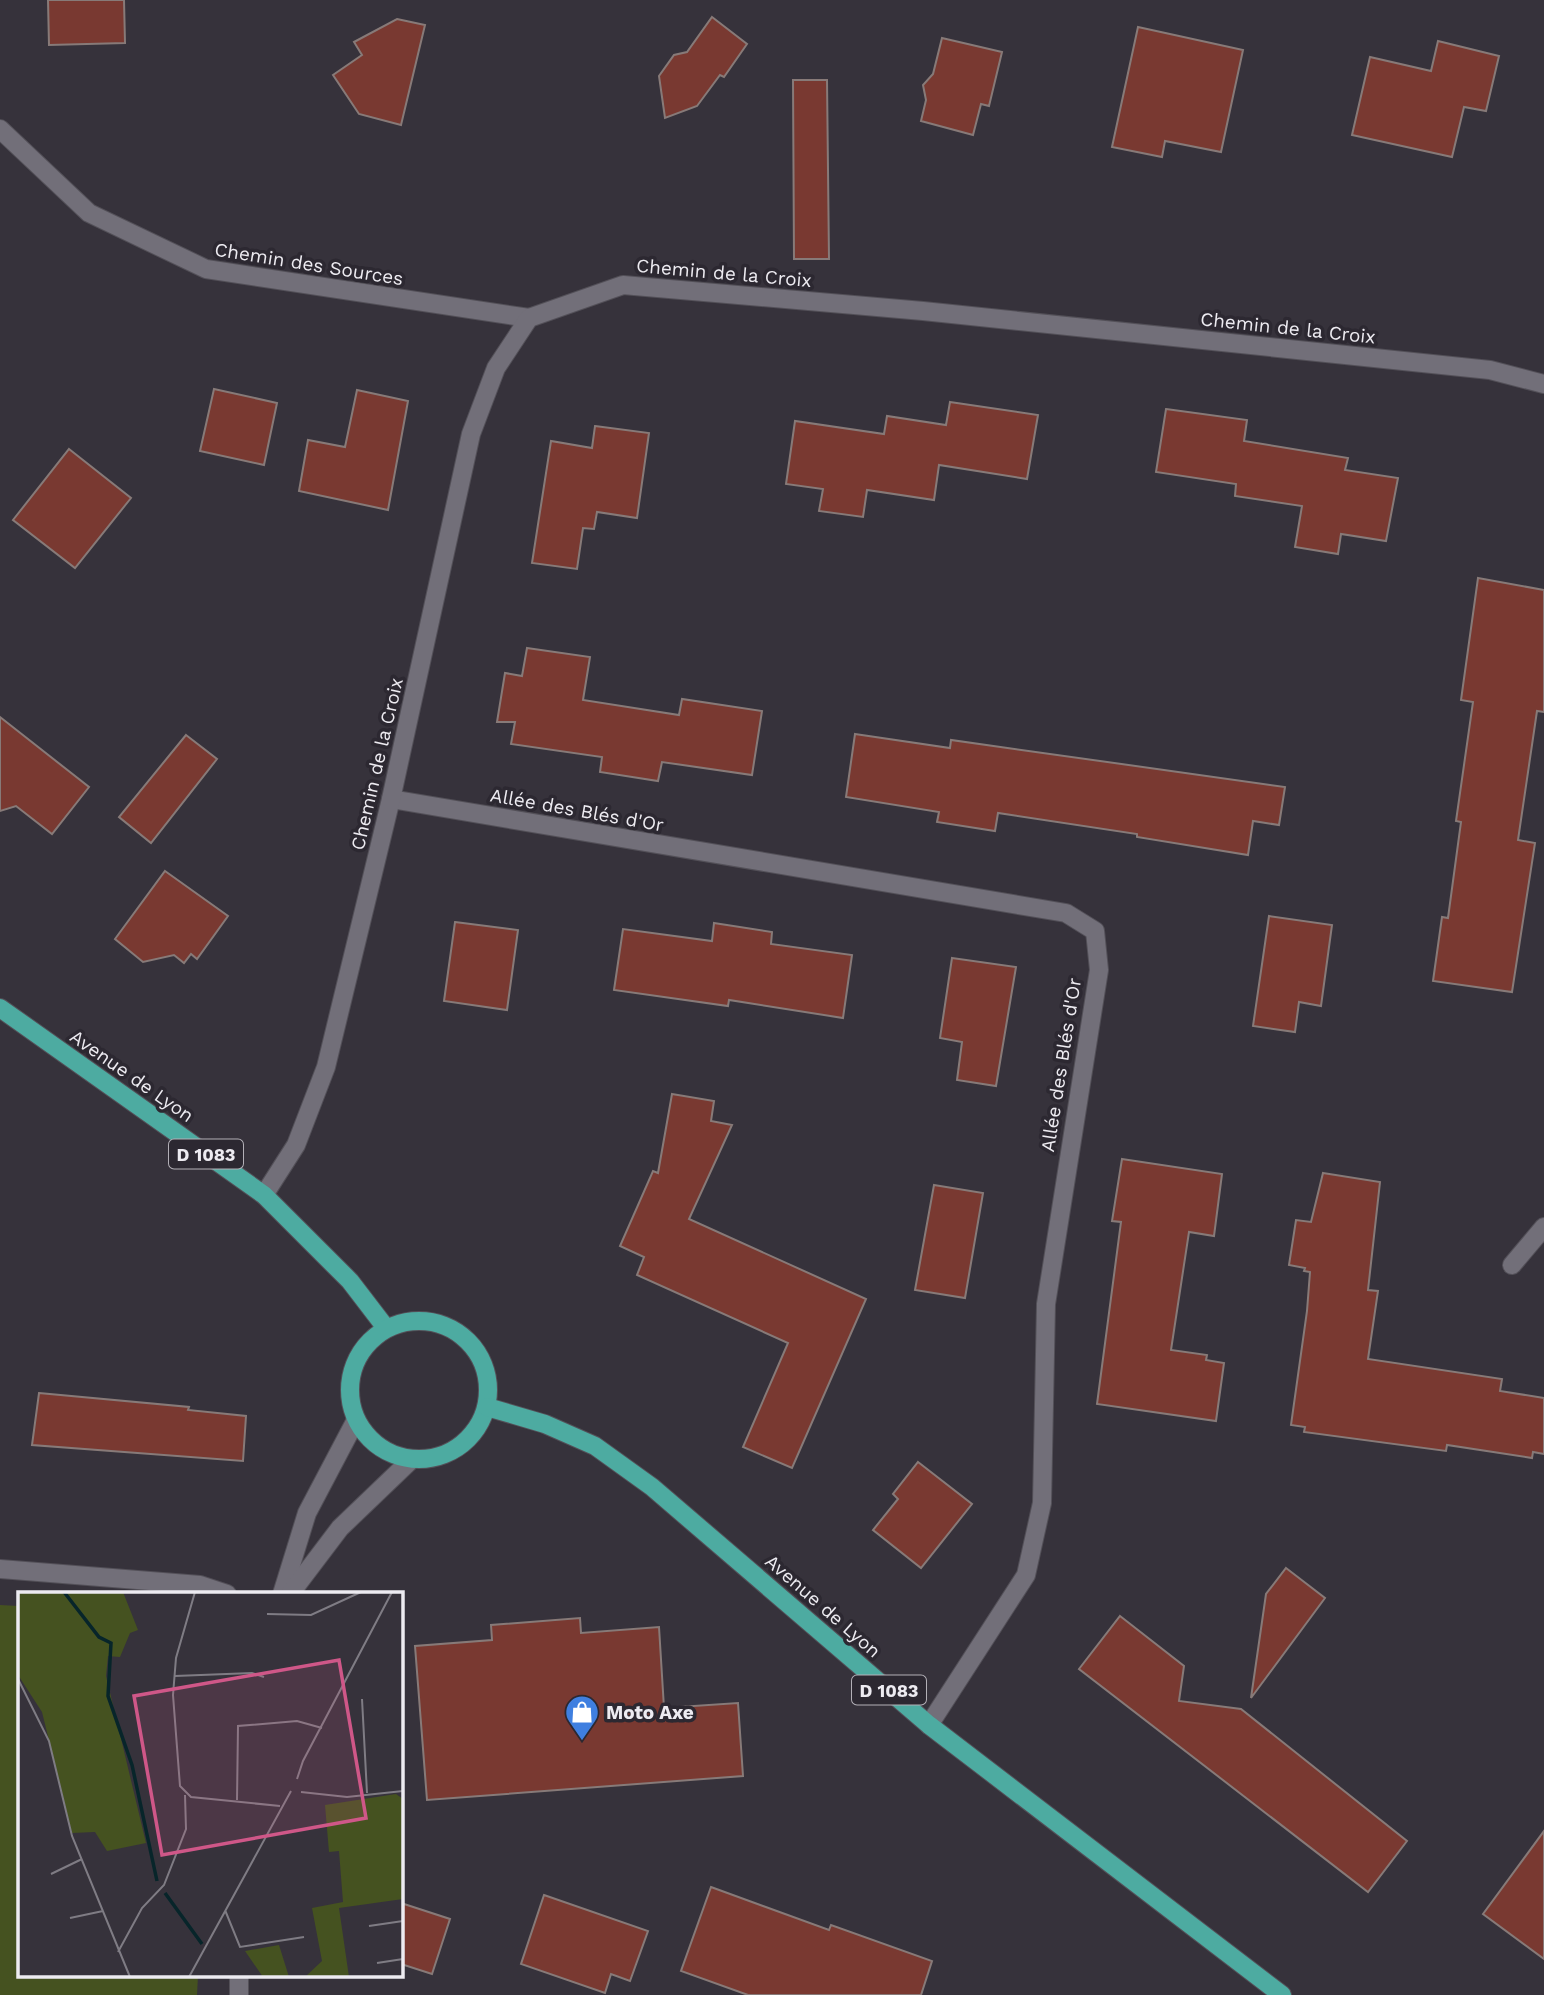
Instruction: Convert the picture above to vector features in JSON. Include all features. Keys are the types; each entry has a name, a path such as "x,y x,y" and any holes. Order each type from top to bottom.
{"main road":[{"name":"Avenue de Lyon","path":"0,1008 264,1195 350,1281 386,1328"},
{"path":"420,1320 441,1324 461,1333 476,1349 486,1369 487,1406 477,1429 459,1447 436,1458 412,1459 388,1453 369,1439 356,1420 350,1400 350,1378 357,1358 369,1341 386,1328 420,1320"},
{"name":"Avenue de Lyon","path":"487,1406 545,1424 595,1447 652,1487 929,1725 1282,1995"}],"street":[{"name":"Chemin des Sources","path":"0,129 89,213 206,270 529,318"},
{"name":"Chemin de la Croix","path":"264,1195 296,1145 326,1067 391,799 471,434 496,368 529,318 623,285 923,311 1490,370 1544,384"},
{"name":"Allée des Blés d'Or","path":"391,799 1066,913 1095,931 1099,970 1046,1304 1042,1503 1026,1575 929,1725"},
{"path":"1512,1265 1544,1227"},
{"path":"283,1592 307,1513 356,1420"},
{"path":"292,1592 340,1528 412,1459"},
{"path":"0,1569 200,1585 221,1592"}],"green space":[{"path":"0,1605 18,1606 18,1978 198,1978 197,1995 0,1995"}],"building":[{"path":"48,0 124,0 125,43 49,45"},
{"path":"712,17 747,44 724,77 720,75 697,106 665,118 659,76 674,55 687,52"},
{"path":"397,19 425,25 401,125 359,114 333,75 362,55 354,42"},
{"path":"1138,27 1243,50 1221,152 1165,141 1162,157 1112,147"},
{"path":"942,38 1002,52 989,106 981,104 973,135 921,121 926,100 923,85 933,74"},
{"path":"1438,41 1499,56 1486,111 1464,107 1452,157 1352,135 1370,57 1431,71"},
{"path":"793,80 827,80 829,259 794,259"},
{"path":"214,389 277,403 264,465 200,451"},
{"path":"357,390 408,401 388,510 299,491 308,440 345,447"},
{"path":"950,402 1038,415 1027,479 939,465 934,500 867,490 863,517 819,511 823,489 786,484 795,421 884,434 887,416 946,425"},
{"path":"1166,409 1247,420 1244,441 1348,458 1345,470 1398,478 1386,541 1341,534 1338,554 1295,547 1302,506 1235,496 1236,484 1156,472"},
{"path":"595,426 649,433 637,518 597,512 594,529 583,528 577,569 532,563 551,441 592,448"},
{"path":"69,449 131,498 75,568 13,520"},
{"path":"1478,578 1544,590 1544,712 1537,711 1518,840 1535,843 1512,992 1433,981 1442,917 1448,918 1461,822 1456,821 1473,702 1461,700"},
{"path":"527,648 590,657 583,700 679,715 682,699 762,711 752,775 662,762 658,781 600,772 602,757 511,744 515,722 497,722 505,673 522,676"},
{"path":"0,717 89,787 52,834 16,806 0,811"},
{"path":"855,734 950,748 951,740 1285,787 1279,825 1253,821 1248,855 1137,837 1137,834 998,813 995,831 937,822 939,812 846,797"},
{"path":"186,735 217,759 151,843 119,817"},
{"path":"165,871 228,916 197,959 191,954 184,963 174,955 143,962 115,939"},
{"path":"1269,916 1332,925 1321,1006 1299,1002 1295,1032 1253,1026"},
{"path":"455,922 518,930 507,1010 444,1001"},
{"path":"714,923 772,932 771,944 852,955 843,1018 729,1000 728,1006 614,990 623,929 712,941"},
{"path":"952,958 1016,967 996,1086 957,1080 962,1042 940,1038"},
{"path":"672,1094 714,1101 711,1121 732,1125 689,1219 866,1299 792,1468 743,1447 788,1343 637,1275 644,1257 620,1246 653,1171 658,1173"},
{"path":"1122,1159 1222,1174 1214,1236 1189,1232 1171,1350 1207,1355 1206,1360 1224,1363 1216,1421 1097,1404 1121,1222 1112,1221"},
{"path":"1323,1173 1380,1182 1368,1290 1378,1291 1368,1359 1502,1379 1500,1391 1544,1398 1544,1454 1533,1452 1532,1458 1447,1445 1446,1451 1304,1432 1305,1427 1291,1425 1310,1272 1304,1271 1305,1268 1289,1265 1296,1220 1311,1222"},
{"path":"934,1185 983,1193 965,1298 915,1290"},
{"path":"39,1393 189,1407 188,1410 246,1416 243,1461 32,1445"},
{"path":"918,1462 972,1504 921,1568 873,1530 898,1499 893,1494"},
{"path":"1286,1568 1325,1598 1251,1698 1266,1594"},
{"path":"1120,1616 1184,1666 1179,1701 1241,1709 1407,1841 1368,1892 1079,1669"},
{"name":"Moto Axe","path":"580,1618 581,1633 659,1627 664,1708 738,1703 743,1776 427,1800 415,1646 492,1640 491,1625"},
{"path":"1544,1831 1544,1959 1483,1914"},
{"path":"711,1887 829,1930 831,1925 932,1961 921,1995 748,1995 681,1971"},
{"path":"544,1895 648,1931 630,1981 611,1974 605,1993 521,1964"},
{"path":"402,1903 450,1919 432,1974 402,1964"}],"place":[{"name":"Moto Axe","path":"582,1742"}]}
